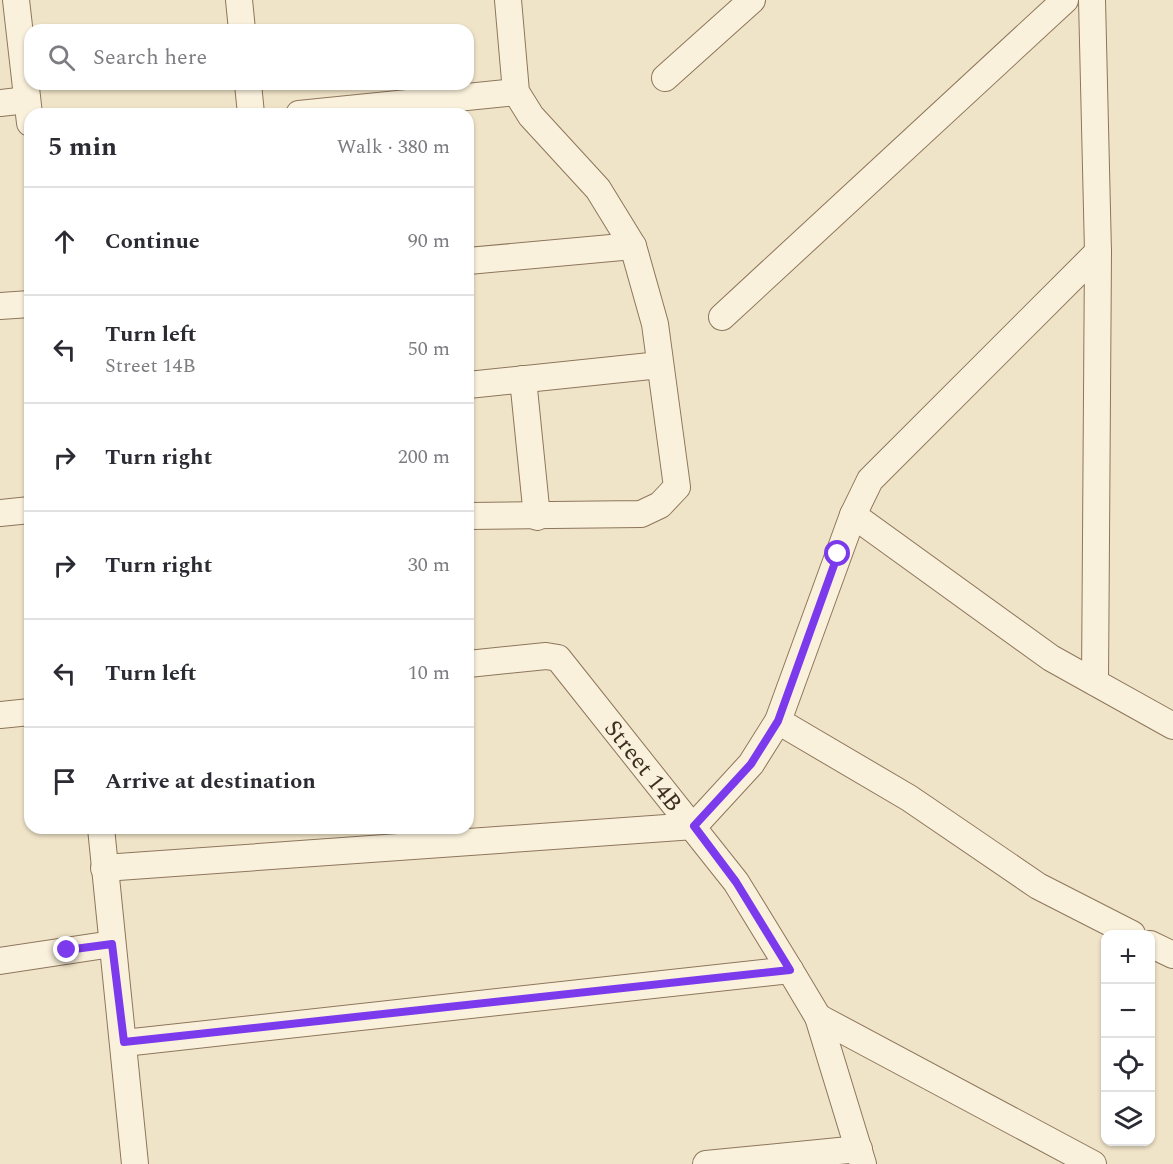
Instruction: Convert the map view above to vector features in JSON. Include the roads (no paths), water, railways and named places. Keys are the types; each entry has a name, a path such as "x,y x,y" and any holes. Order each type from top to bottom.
{"street":[{"path":"16,0 24,69"},
{"path":"239,0 241,24"},
{"path":"474,516 640,514 660,505 677,486 655,324 633,246 598,189 531,116 516,92 508,0"},
{"path":"665,78 752,0"},
{"path":"722,317 1065,0"},
{"path":"1092,0 1098,252 1095,682"},
{"path":"26,90 29,108"},
{"path":"249,90 250,108"},
{"path":"358,108 516,92"},
{"path":"0,104 24,111"},
{"path":"474,260 633,246"},
{"path":"104,868 694,826 751,764 778,721 853,515 870,480 1098,252"},
{"path":"0,306 24,304"},
{"path":"474,384 660,364"},
{"path":"523,379 537,517"},
{"path":"0,513 24,511"},
{"path":"853,515 1051,658 1173,726"},
{"name":"Street 14B","path":"474,663 546,656 558,658 694,826 736,882 818,1017 861,1156"},
{"path":"0,715 24,713"},
{"path":"778,721 909,798 1038,886 1124,930"},
{"path":"102,834 135,1164"},
{"path":"0,961 112,944"},
{"path":"1155,946 1173,955"},
{"path":"124,1042 790,970"},
{"path":"818,1017 1093,1164"},
{"path":"706,1164 861,1156"}]}
